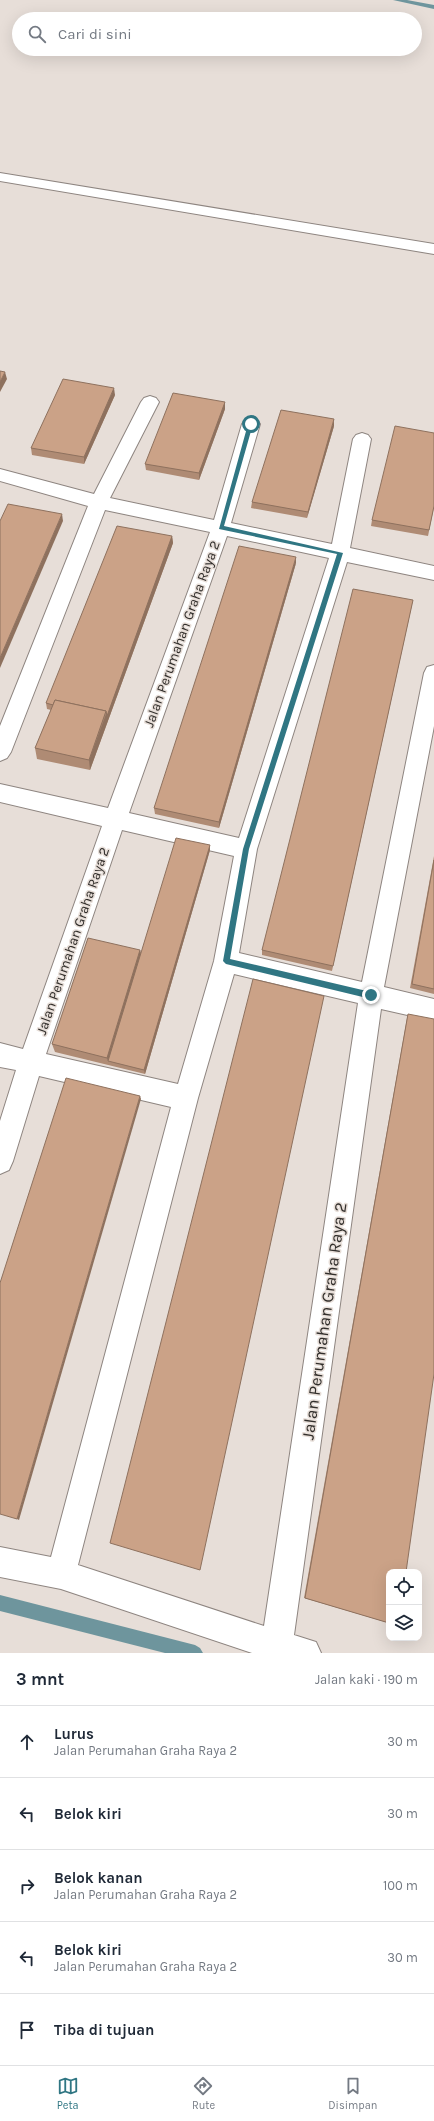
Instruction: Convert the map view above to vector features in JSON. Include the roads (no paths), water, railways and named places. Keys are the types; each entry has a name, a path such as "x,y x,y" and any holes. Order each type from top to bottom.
{"street":[{"path":"0,178 434,249"},
{"path":"0,752 98,502 150,402"},
{"name":"Jalan Perumahan Graha Raya 2","path":"0,1161 31,1062 115,820 221,527 251,424"},
{"path":"61,1574 186,1098 226,961 246,849 340,553 362,439"},
{"path":"0,475 98,502 434,573"},
{"name":"Jalan Perumahan Graha Raya 2","path":"277,1646 371,995 434,673"},
{"path":"0,793 246,849"},
{"path":"226,961 434,1010"},
{"path":"0,1054 186,1098"},
{"path":"0,1562 61,1574 277,1646 305,1653"}],"waterway":[{"path":"396,0 434,7"},
{"path":"0,1603 195,1653"}]}
